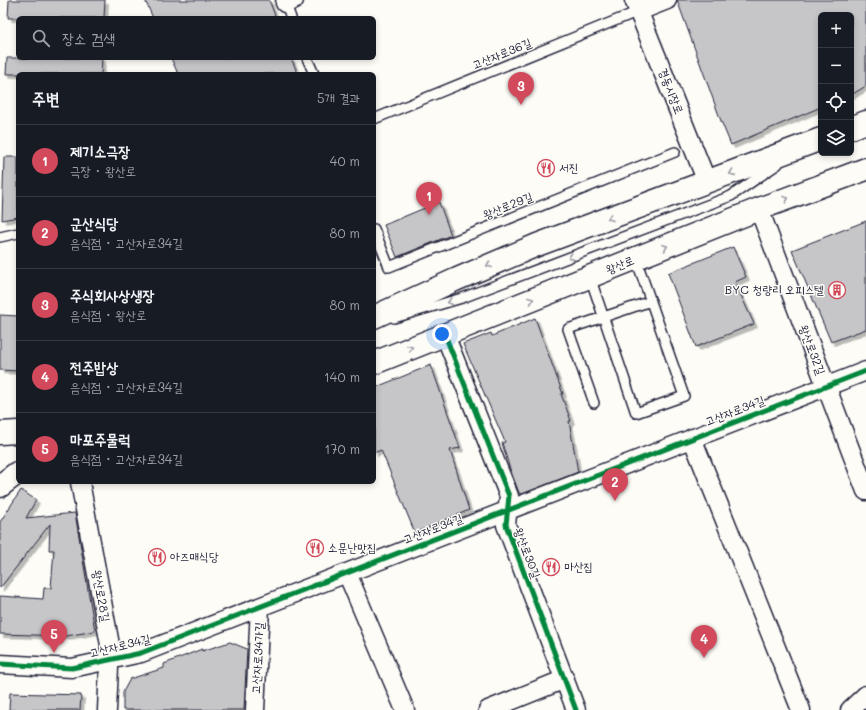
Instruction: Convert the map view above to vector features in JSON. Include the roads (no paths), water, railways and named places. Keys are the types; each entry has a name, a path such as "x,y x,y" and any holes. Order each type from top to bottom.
{"main road":[{"path":"854,127 866,122"},
{"path":"376,317 455,280 537,246 814,142"},
{"name":"왕산로","path":"376,362 759,209 866,169"},
{"path":"0,433 16,432"},
{"path":"0,486 12,473"}],"street":[{"path":"637,6 667,0"},
{"name":"경동시장로","path":"637,6 707,182"},
{"name":"왕산로32길","path":"759,209 866,491"},
{"name":"왕산로30길","path":"445,335 509,496 509,510 506,525 576,710"},
{"name":"고산자로34길","path":"0,664 72,668 141,654 866,370"},
{"path":"692,438 800,710"},
{"name":"왕산로28길","path":"80,484 110,645 111,660 107,710"},
{"path":"347,573 405,710"},
{"name":"고산자로34가길","path":"255,710 260,607"},
{"path":"498,708 565,679"},
{"path":"850,710 866,696"}],"lane":[{"name":"고산자로36길","path":"376,118 637,6"},
{"path":"308,60 313,72"},
{"path":"376,323 462,298 731,196 814,142"},
{"name":"왕산로29길","path":"376,234 389,267 674,152"},
{"path":"0,237 16,233"},
{"path":"590,277 636,413 684,396 636,258"},
{"path":"594,402 568,329 651,301"}],"place":[{"name":"주식회사상생장","path":"521,105"},
{"name":"서진","path":"546,168"},
{"name":"제기소극장","path":"429,215"},
{"name":"BYC 청량리 오피스텔","path":"837,290"},
{"name":"군산식당","path":"615,501"},
{"name":"소문난맛집","path":"315,548"},
{"name":"아즈매식당","path":"157,557"},
{"name":"마산집","path":"551,567"},
{"name":"마포주물럭","path":"54,653"},
{"name":"전주밥상","path":"704,658"}]}
